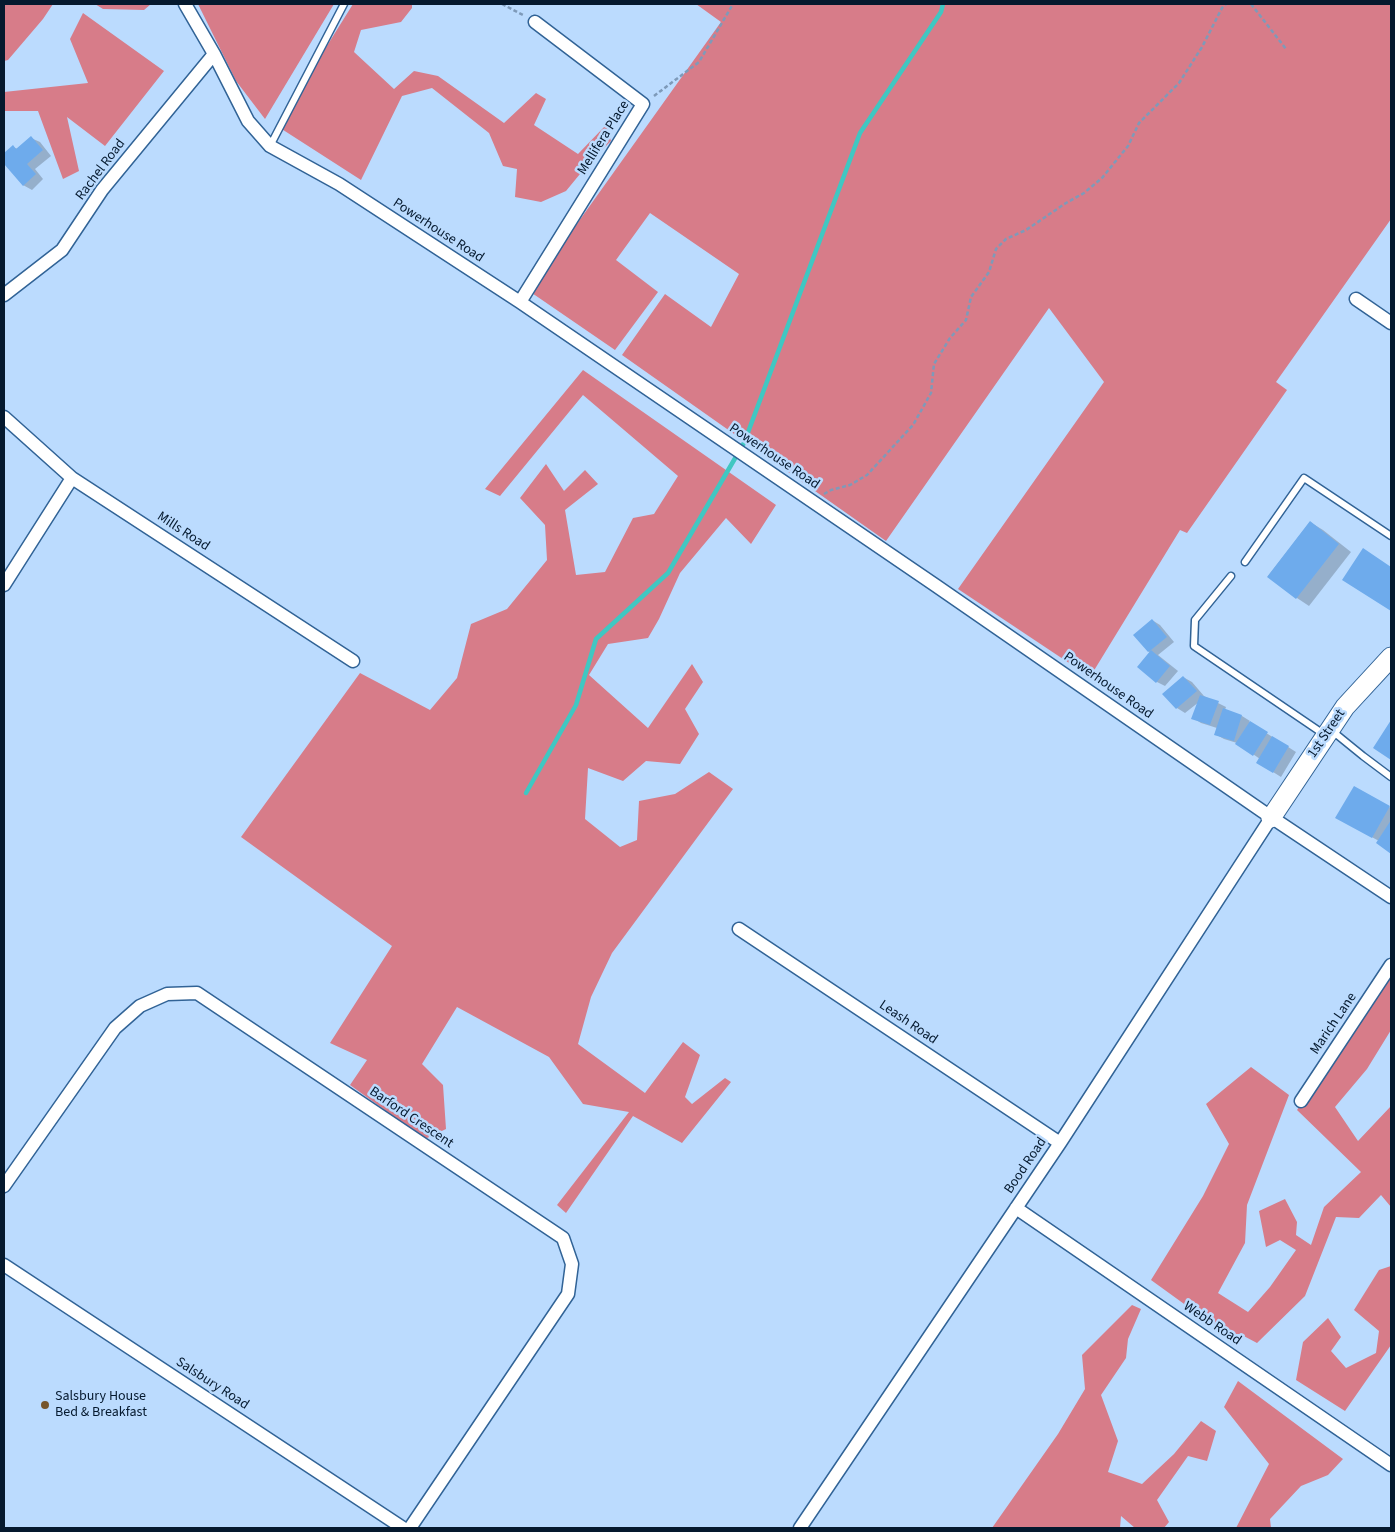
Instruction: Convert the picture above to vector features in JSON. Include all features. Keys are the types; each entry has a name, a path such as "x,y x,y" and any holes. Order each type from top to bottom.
{"street":[{"name":"Powerhouse Road","path":"185,4 214,54 248,121 270,146 339,184 520,302 1271,818 1391,897"},
{"name":"Mellifera Place","path":"520,302 643,104 535,22"},
{"name":"Rachel Road","path":"4,295 62,250 102,190 214,54"},
{"path":"1356,299 1391,322"},
{"name":"Mills Road","path":"4,417 72,478 353,661"},
{"path":"4,585 72,478"},
{"name":"1st Street","path":"1271,818 1345,707 1391,658"},
{"name":"Bood Road","path":"800,1528 1060,1142 1271,818"},
{"name":"Leash Road","path":"739,929 1060,1142"},
{"name":"Marich Lane","path":"1301,1101 1391,965"},
{"name":"Barford Crescent","path":"4,1186 115,1028 140,1006 167,994 197,993 563,1238 572,1264 568,1294 410,1528"},
{"name":"Webb Road","path":"1016,1208 1391,1465"},
{"name":"Salsbury Road","path":"4,1265 403,1528"}],"lane":[{"path":"270,146 344,4"},
{"path":"1245,562 1304,478 1391,536"},
{"path":"1231,576 1195,620 1194,646 1363,756 1391,777"}],"path":[{"path":"502,4 535,22"},
{"path":"643,104 699,62 733,4"},
{"path":"812,502 831,490 850,485 867,475 913,425 931,393 934,364 950,338 966,320 971,297 989,272 996,249 1006,239 1026,230 1084,193 1102,178 1128,146 1139,123 1179,83 1226,4"},
{"path":"1251,4 1286,49"}],"shaded area":[{"path":"4,4 53,4 43,19 8,60 4,61"},
{"path":"95,4 151,4 144,10 103,9"},
{"path":"198,4 334,4 265,119 236,81"},
{"path":"353,4 412,4 412,8 401,22 361,30 354,52 394,89 414,71 438,76 504,123 536,93 546,99 534,125 578,154 606,125 611,141 589,163 566,191 541,202 515,197 517,169 503,166 489,133 432,88 402,96 361,180 277,126"},
{"path":"696,4 1391,4 1391,219 1276,382 1287,390 1187,533 1180,530 1090,677 958,589 1104,382 1049,308 886,541 622,355 665,294 711,327 739,274 650,213 616,260 658,292 615,350 529,291 721,22"},
{"path":"83,13 164,71 105,146 67,117 79,171 63,179 38,111 4,111 4,92 88,83 70,39"},
{"path":"583,370 776,505 751,544 726,518 680,573 648,638 608,644 589,675 648,728 692,664 703,682 685,709 699,734 680,764 646,761 623,781 588,768 585,819 620,847 637,840 639,801 675,794 709,772 733,789 612,953 591,997 578,1044 645,1093 683,1042 700,1055 685,1097 692,1104 725,1078 731,1082 682,1143 633,1116 566,1213 557,1205 629,1112 583,1104 549,1057 457,1007 422,1064 443,1085 446,1129 425,1139 350,1085 367,1060 330,1043 392,946 241,837 360,673 430,710 457,678 471,624 507,609 547,560 545,525 520,498 546,464 564,491 585,470 598,484 565,510 576,575 605,572 633,518 654,514 678,476 583,395 500,496 485,489"},
{"path":"1391,975 1391,1030 1367,1069 1335,1107 1358,1141 1391,1106 1391,1207 1381,1195 1359,1218 1336,1217 1305,1296 1257,1343 1240,1334 1227,1335 1151,1280 1203,1196 1229,1144 1206,1104 1251,1067 1289,1095 1247,1205 1245,1243 1218,1293 1248,1312 1270,1287 1296,1250 1280,1240 1266,1247 1259,1211 1285,1199 1297,1222 1296,1235 1311,1245 1324,1207 1361,1172 1297,1110"},
{"path":"1391,1266 1391,1345 1345,1411 1296,1380 1303,1342 1328,1318 1341,1337 1331,1351 1346,1368 1376,1353 1379,1331 1354,1310 1379,1270"},
{"path":"1132,1305 1141,1309 1128,1339 1126,1358 1101,1395 1118,1441 1108,1472 1142,1484 1174,1454 1201,1421 1216,1431 1207,1461 1188,1456 1157,1500 1169,1522 1164,1528 1135,1528 1121,1516 1120,1528 992,1528 1058,1434 1085,1389 1082,1355"},
{"path":"1238,1381 1343,1459 1328,1475 1301,1486 1270,1519 1271,1528 1236,1528 1269,1464 1224,1407"}],"building":[{"path":"31,136 43,150 27,164 36,174 23,186 4,164 4,153 13,145 16,149"},
{"path":"1310,521 1339,544 1296,599 1267,577"},
{"path":"1363,548 1391,567 1391,611 1342,580"},
{"path":"1152,619 1167,637 1148,652 1133,635"},
{"path":"1151,650 1170,666 1156,683 1137,667"},
{"path":"1183,676 1197,691 1176,709 1162,694"},
{"path":"1200,695 1219,701 1210,725 1191,719"},
{"path":"1223,708 1242,715 1234,741 1214,735"},
{"path":"1391,720 1391,760 1373,748"},
{"path":"1250,721 1268,732 1253,756 1235,744"},
{"path":"1272,736 1289,746 1273,773 1256,763"},
{"path":"1354,786 1390,806 1372,838 1335,818"},
{"path":"1391,820 1391,854 1376,843"}],"waterway":[{"path":"526,793 576,705 596,639 668,573 744,443 860,133 941,12 943,4"}],"place":[{"name":"Salsbury House Bed & Breakfast","path":"45,1405"}]}
